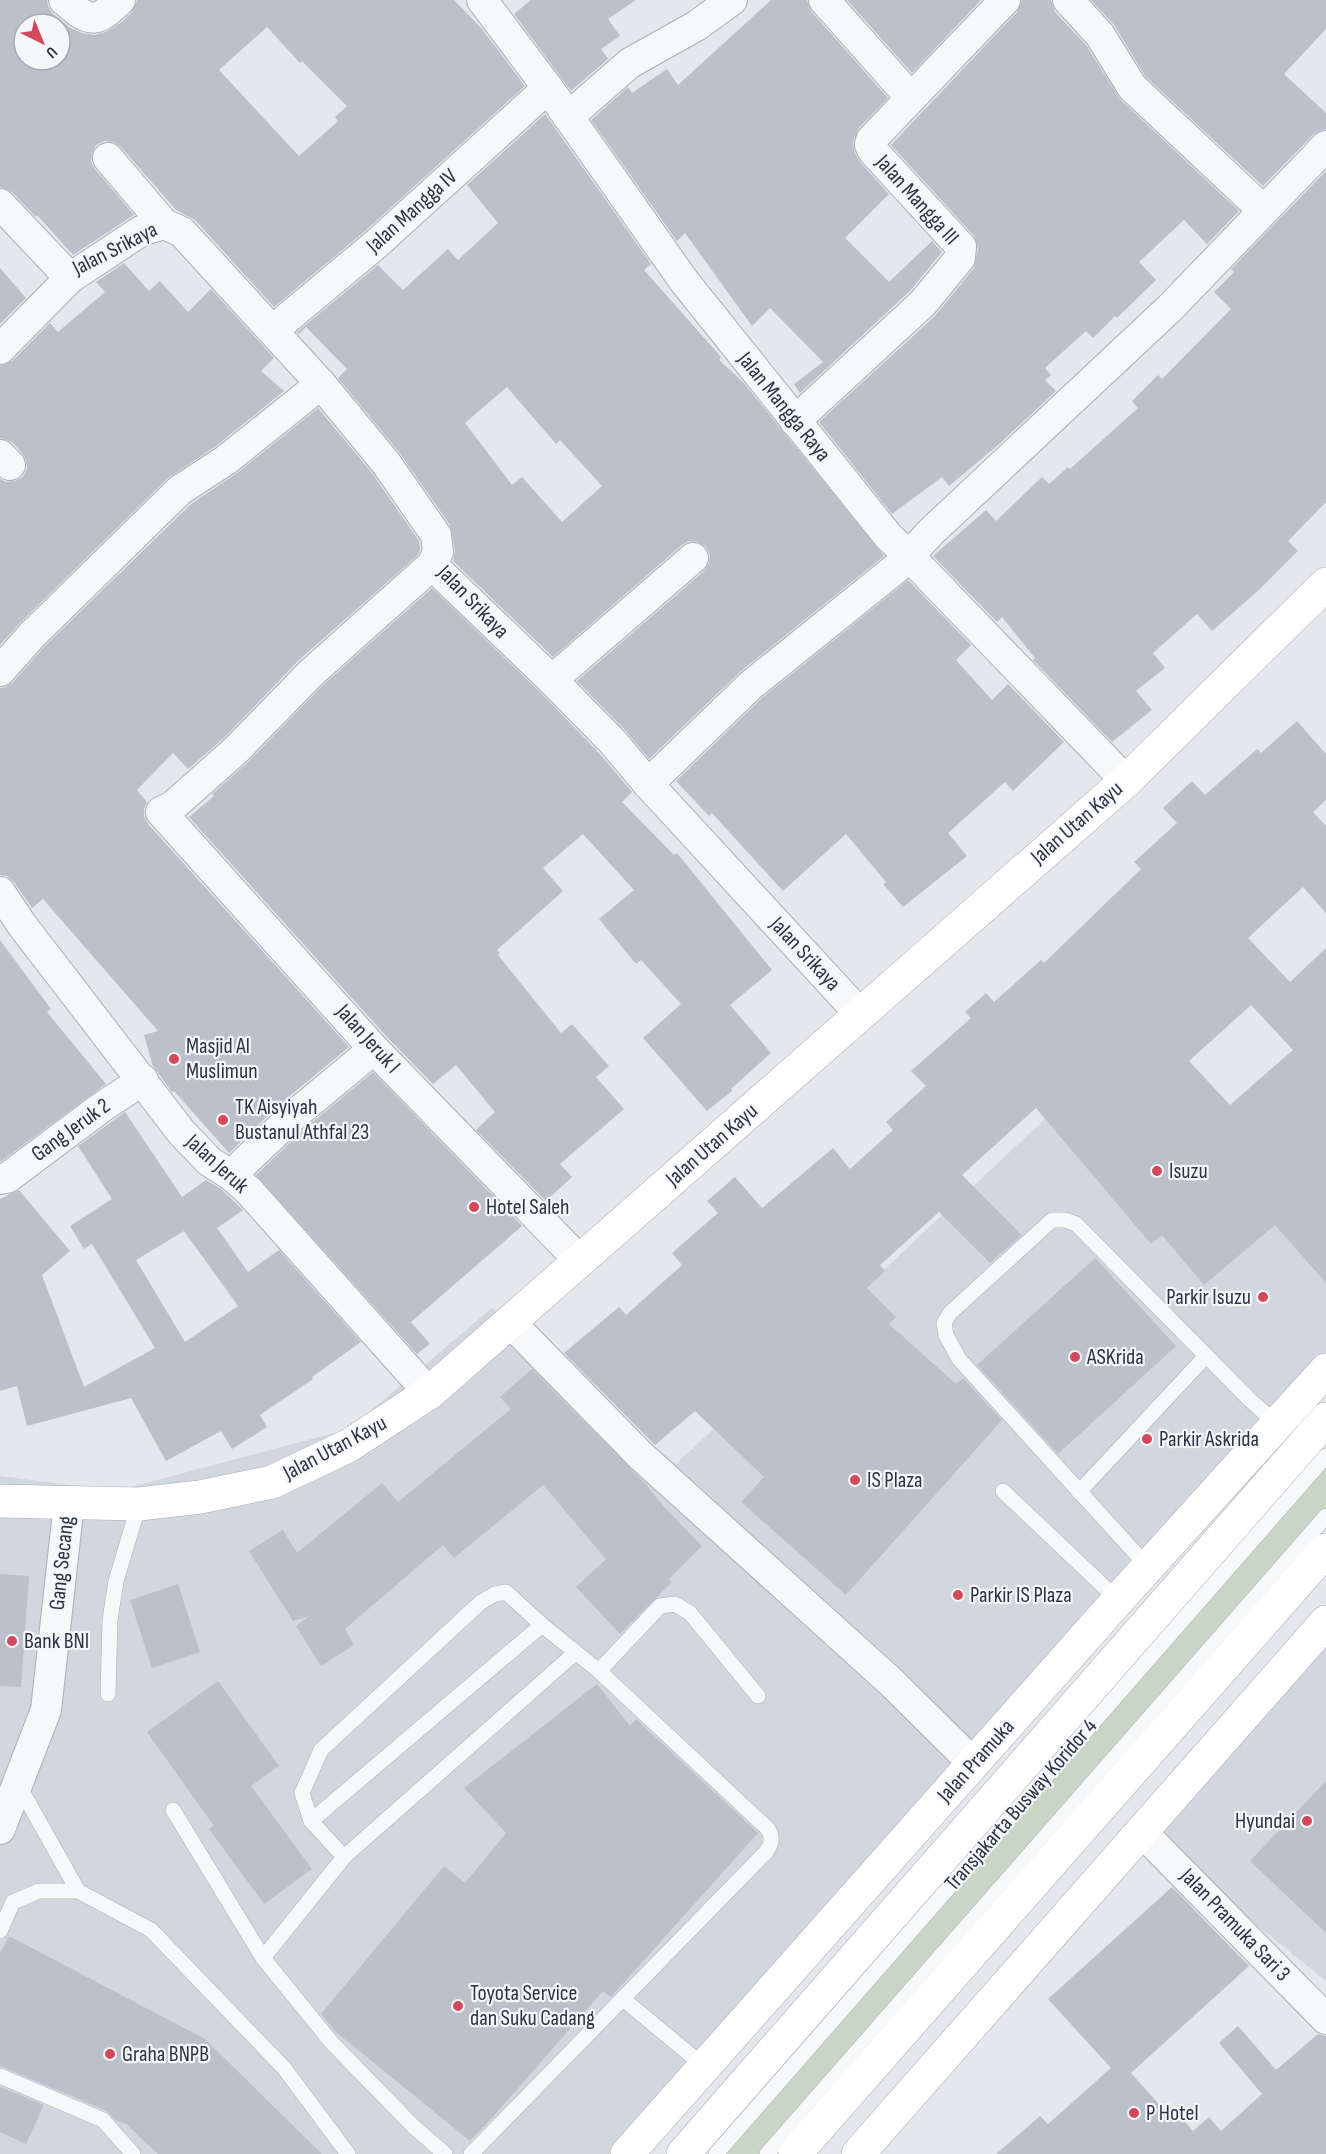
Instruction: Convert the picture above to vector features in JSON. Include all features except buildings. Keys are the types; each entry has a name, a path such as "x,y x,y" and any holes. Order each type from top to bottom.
{"main road":[{"name":"Jalan Utan Kayu","path":"0,1501 139,1504 200,1497 272,1482 348,1446 429,1393 1126,781 1326,584"},
{"name":"Jalan Pramuka","path":"627,2154 1118,1600 1326,1370"},
{"name":"Jalan Pramuka","path":"683,2154 1326,1419"},
{"path":"795,2154 1326,1550"},
{"path":"858,2154 1326,1622"}],"street":[{"path":"64,0 80,15 91,19 100,16 120,0"},
{"name":"Jalan Mangga Raya","path":"482,0 548,88 684,281 888,536 1126,781"},
{"path":"568,117 630,63 672,42 732,0"},
{"path":"824,0 911,98"},
{"name":"Jalan Mangga III","path":"795,421 923,303 960,258 961,247 870,145 871,140 1005,0"},
{"path":"1068,0 1100,35 1132,87 1263,210"},
{"name":"Jalan Mangga IV","path":"273,330 375,246 548,88"},
{"path":"648,784 751,685 900,565 932,531 1170,308 1326,146"},
{"path":"108,158 164,224"},
{"name":"Jalan Srikaya","path":"0,204 70,278 141,231 164,224 182,232 321,384 386,463 436,535 438,552 432,565 612,741 648,784 860,1014"},
{"path":"0,349 70,278"},
{"path":"0,671 32,634 180,490 226,460 321,384"},
{"path":"552,680 693,558"},
{"name":"Jalan Jeruk I","path":"432,565 311,673 236,750 173,806 161,812 374,1048 580,1261"},
{"name":"Jalan Jeruk","path":"0,892 22,925 182,1133 210,1162 231,1175 249,1191 429,1393"},
{"path":"231,1175 292,1117 374,1048"},
{"name":"Gang Jeruk 2","path":"0,1179 7,1178 102,1107 143,1080"},
{"path":"510,1322 640,1455 890,1681 974,1764"},
{"name":"Gang Secang","path":"0,1829 46,1710 69,1503"},
{"name":"Jalan Pramuka Sari 3","path":"1142,1832 1326,2019"}],"lane":[{"path":"1149,1568 959,1359 946,1335 944,1323 950,1314 1052,1220 1065,1220 1076,1224 1206,1356 1278,1425"},
{"path":"1079,1492 1206,1356"},
{"name":"Transjakarta Busway Koridor 4","path":"716,2154 1326,1456"},
{"path":"1003,1491 1118,1600"},
{"path":"108,1694 110,1620 116,1581 139,1504"},
{"name":"Transjakarta Busway Koridor 4","path":"767,2154 1326,1516"},
{"path":"344,1857 311,1821 302,1793 321,1750 481,1602 495,1594 506,1592 542,1625 599,1671 771,1834 772,1843 766,1852 471,2154"},
{"path":"599,1671 660,1606 675,1604 690,1613 758,1696"},
{"path":"311,1821 542,1625"},
{"path":"263,1958 344,1857 575,1653"},
{"path":"17,1782 78,1891"},
{"path":"172,1810 263,1958 332,2043 414,2127 445,2154"},
{"path":"0,1931 14,1902 39,1891 78,1891 151,1930 284,2068 348,2154"},
{"path":"623,1998 705,2067"},
{"path":"0,2076 103,2120 133,2154"}],"shaded area":[{"path":"1139,1031 1326,1259 1326,1368 633,2154 0,2154 0,1476 116,1491 349,1429 492,1308 676,1464"},
{"path":"1326,1617 1326,1981 1142,1832"}],"green space":[{"path":"1326,1456 1326,1516 767,2154 716,2154"}],"place":[{"name":"Masjid Al Muslimun","path":"174,1059"},
{"name":"TK Aisyiyah Bustanul Athfal 23","path":"223,1120"},
{"name":"Isuzu","path":"1157,1171"},
{"name":"Hotel Saleh","path":"474,1207"},
{"name":"Parkir Isuzu","path":"1263,1297"},
{"name":"ASKrida","path":"1075,1357"},
{"name":"Parkir Askrida","path":"1147,1439"},
{"name":"IS Plaza","path":"855,1480"},
{"name":"Parkir IS Plaza","path":"958,1595"},
{"name":"Bank BNI","path":"12,1641"},
{"name":"Hyundai","path":"1307,1821"},
{"name":"Toyota Service dan Suku Cadang","path":"458,2006"},
{"name":"Graha BNPB","path":"110,2054"},
{"name":"P Hotel","path":"1134,2113"}]}
